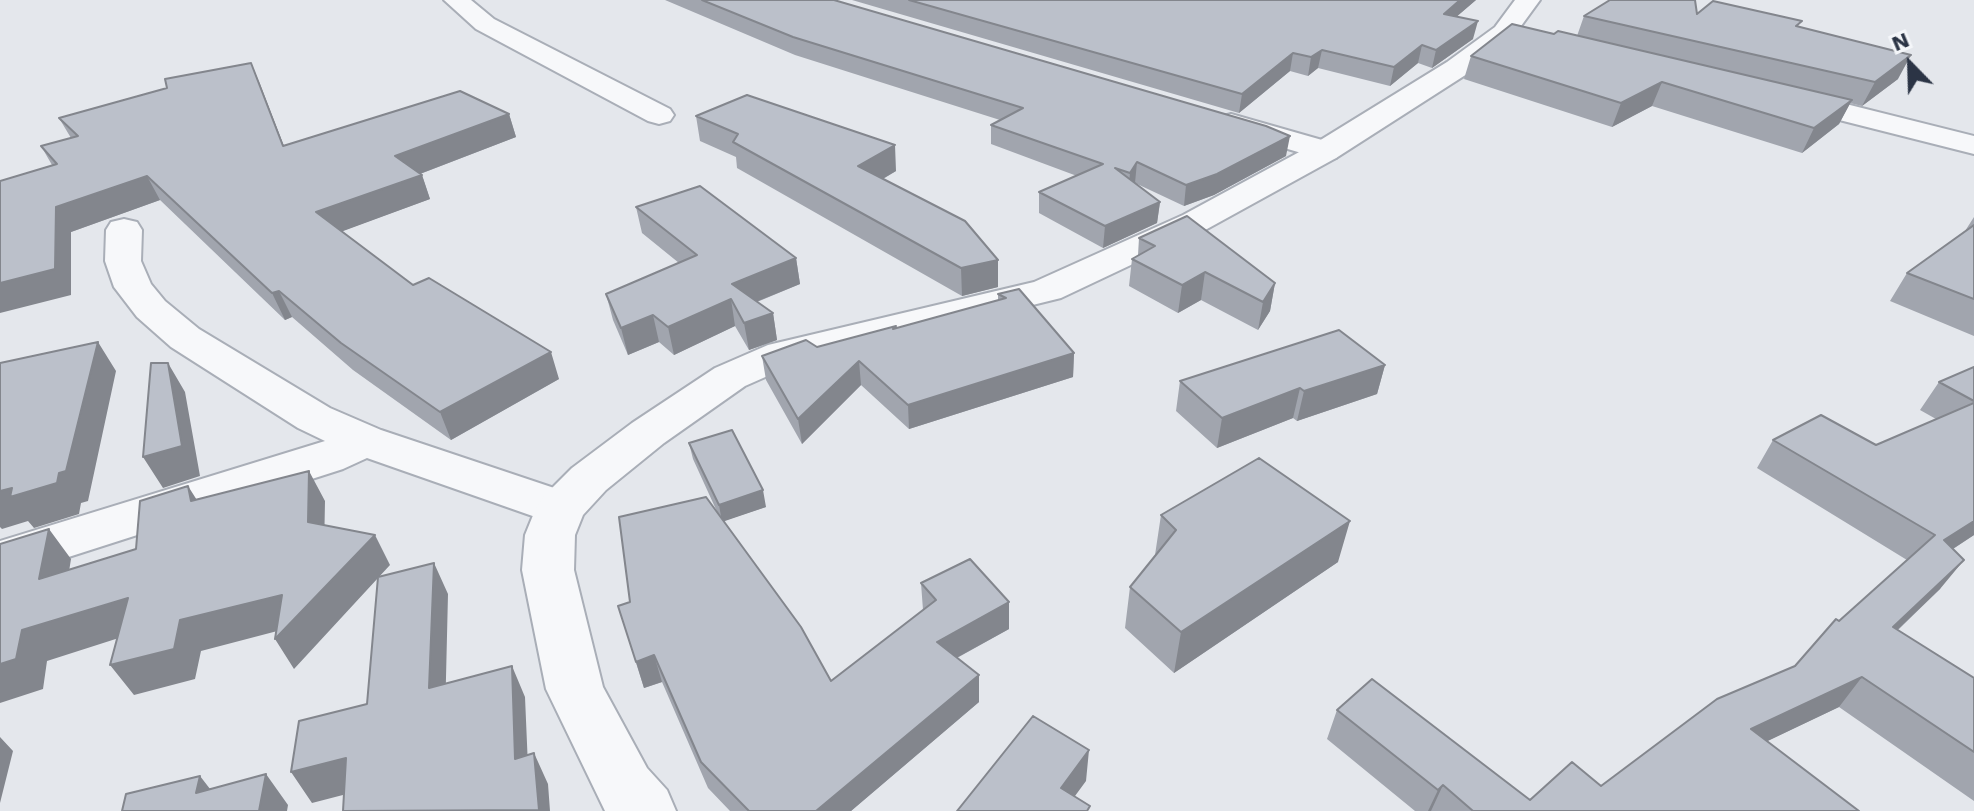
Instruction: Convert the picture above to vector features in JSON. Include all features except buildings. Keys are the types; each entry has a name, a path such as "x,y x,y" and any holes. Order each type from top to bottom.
{"street":[{"path":"456,0 485,24 659,115"},
{"path":"644,811 625,788 575,689 548,570 550,535 561,508 589,479 648,433 730,377 783,354 1047,290 1195,222 1325,151 1432,84 1520,35 1526,0"},
{"path":"1762,93 1974,145"},
{"path":"1205,115 1325,151"},
{"path":"124,230 123,261 133,287 151,309 185,338 314,418 365,441 561,508"},
{"path":"0,560 299,467 365,441"}]}
